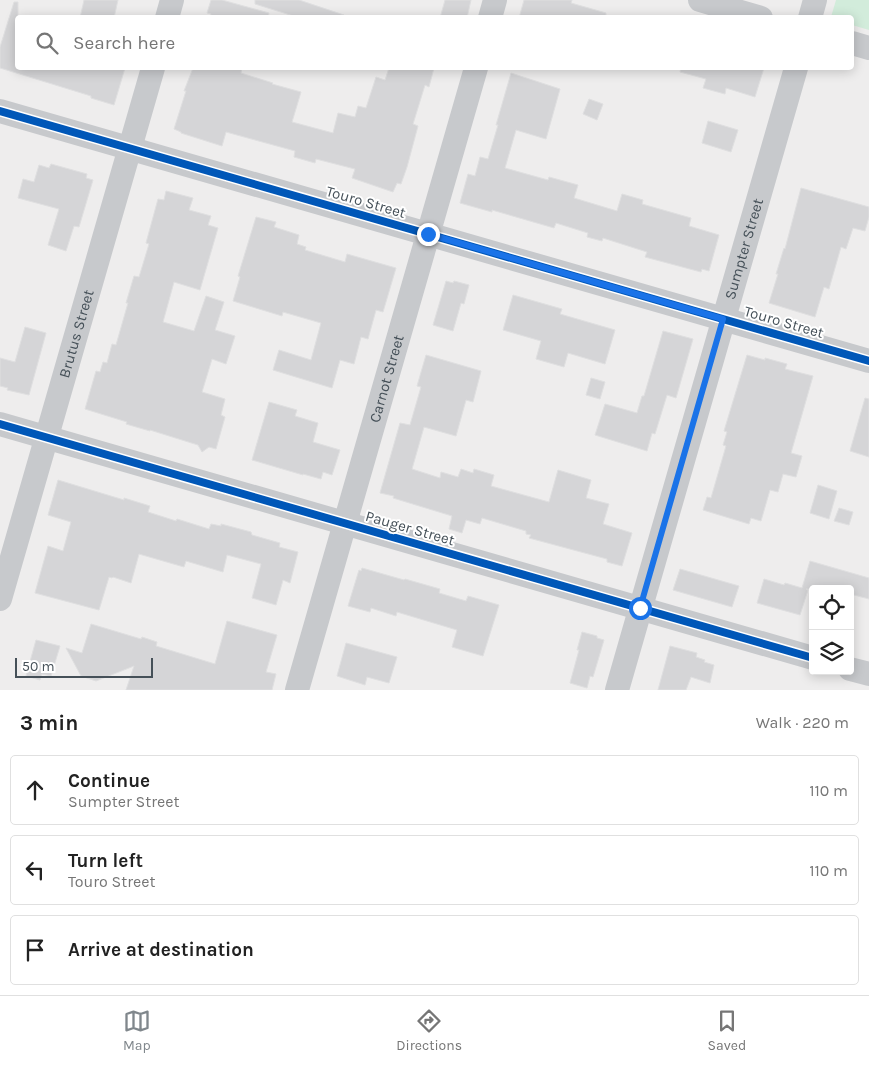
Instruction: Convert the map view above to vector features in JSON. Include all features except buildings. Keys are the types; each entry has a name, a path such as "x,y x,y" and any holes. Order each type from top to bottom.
{"street":[{"path":"168,15 172,0"},
{"path":"491,15 495,0"},
{"path":"700,0 752,15"},
{"path":"811,15 815,0"},
{"path":"854,44 869,48"},
{"name":"Brutus Street","path":"0,599 152,70"},
{"name":"Carnot Street","path":"297,690 475,70"},
{"name":"Sumpter Street","path":"617,690 795,70"},
{"name":"Touro Street","path":"0,111 869,361"},
{"name":"Pauger Street","path":"0,424 809,657"},
{"path":"854,670 869,674"}],"green space":[{"path":"836,0 869,0 869,30 854,26 854,15 832,15"}],"cycle path":[{"path":"0,111 869,361"},
{"path":"0,424 809,657"}],"route":[{"path":"428,234 723,319 640,608"}]}
